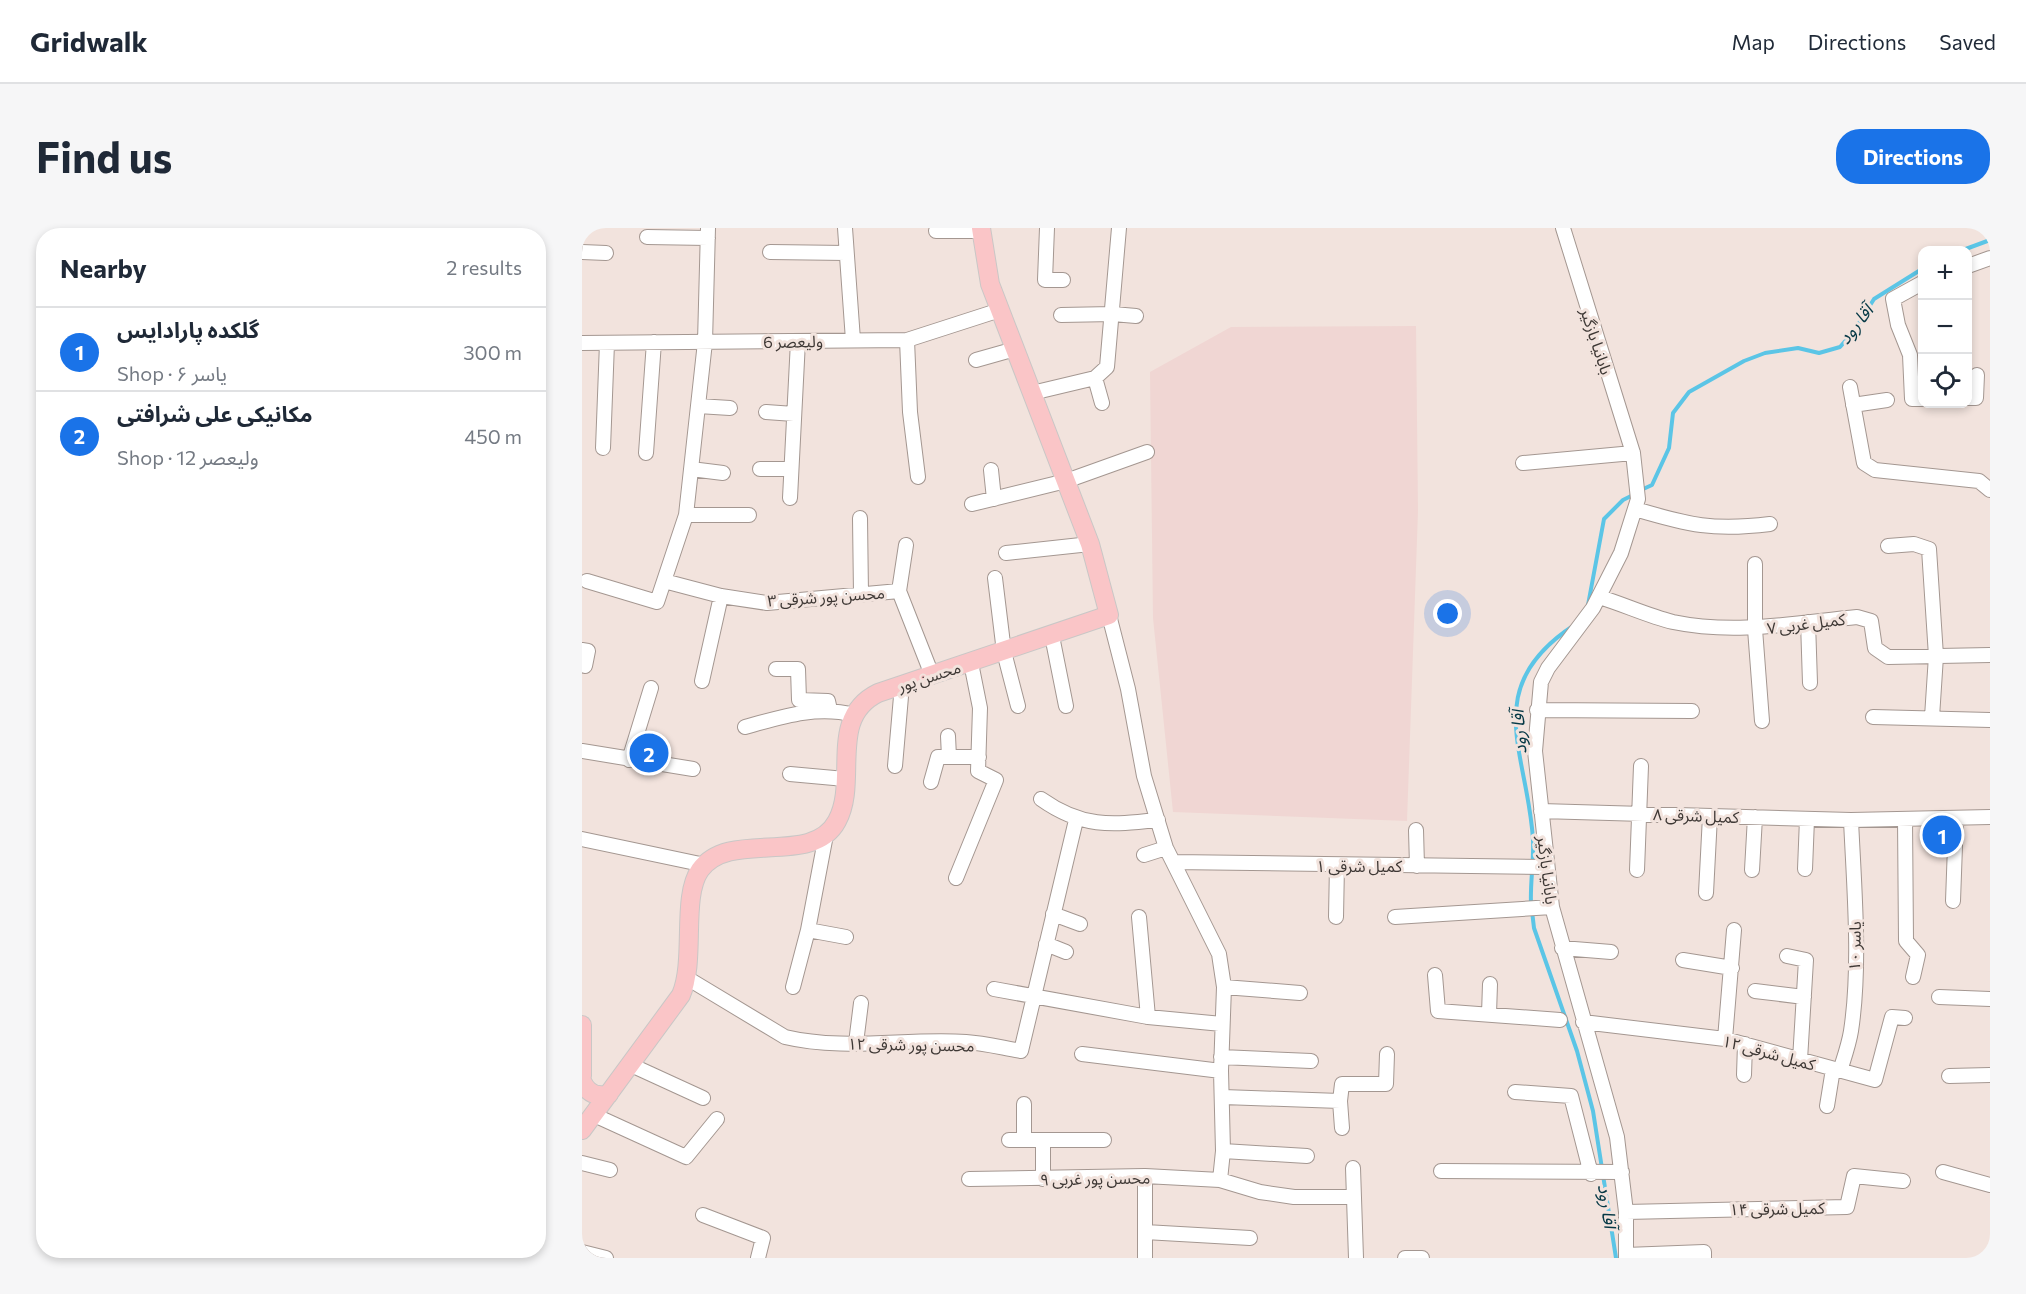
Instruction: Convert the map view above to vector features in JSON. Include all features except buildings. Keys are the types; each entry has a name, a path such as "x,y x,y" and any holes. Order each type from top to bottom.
{"main road":[{"path":"981,230 987,274 1090,543 1109,615"},
{"name":"محسن پور","path":"854,715 870,697 1109,615"},
{"path":"582,1130 675,1006 687,978 693,888 705,865 712,858 730,852 809,843 826,835 841,812 850,727 854,715"},
{"path":"582,1025 582,1078 591,1093 601,1096 609,1094"}],"street":[{"path":"845,228 852,340"},
{"path":"1047,228 1045,280 1063,280"},
{"path":"1032,393 1095,378 1107,367 1119,228"},
{"name":"بابانیا بازگیر","path":"1563,228 1634,460 1636,504 1621,553 1599,597 1548,668 1541,682 1535,751 1552,907 1582,1022 1617,1137 1605,1173 1626,1212 1626,1256"},
{"path":"936,231 981,230"},
{"path":"587,581 657,602 686,515 705,342 708,233 647,237"},
{"path":"582,252 606,253"},
{"path":"770,252 846,253"},
{"path":"1972,265 1990,258"},
{"path":"1918,286 1893,299 1898,325 1910,355 1912,399 1918,399"},
{"name":"ولیعصر 6","path":"582,343 907,340 1000,310"},
{"path":"1061,315 1136,316"},
{"path":"907,340 910,412 918,477"},
{"path":"790,498 798,341"},
{"path":"646,453 654,342"},
{"path":"603,448 607,343"},
{"path":"976,360 1015,349"},
{"path":"1972,398 1976,398 1977,375"},
{"path":"1095,378 1102,403"},
{"path":"1850,387 1860,451 1864,463 1869,467 1875,470 1979,481 1990,490"},
{"path":"1853,405 1887,400"},
{"path":"698,405 730,408"},
{"path":"766,412 794,414"},
{"path":"972,504 1066,481 1147,452"},
{"path":"1523,463 1634,460"},
{"path":"691,469 723,472"},
{"path":"760,469 791,469"},
{"path":"991,470 994,499"},
{"path":"1636,504 1702,527 1730,529 1770,524"},
{"path":"686,515 748,514"},
{"path":"860,518 861,594"},
{"path":"1006,553 1090,543"},
{"path":"1888,546 1914,544 1929,549 1936,656 1932,717"},
{"path":"899,591 906,545"},
{"path":"1755,564 1755,629 1762,721"},
{"path":"994,578 1004,652 1018,706"},
{"name":"محسن پور شرقی ۳","path":"664,581 721,596 767,603 899,591 932,675"},
{"path":"702,681 721,596"},
{"name":"کمیل غربی ۷","path":"1599,597 1672,621 1755,629 1857,617 1871,621 1875,648 1888,657 1990,655"},
{"path":"1109,615 1128,689 1144,776 1166,848 1220,954 1224,987 1221,1064 1223,1151 1220,1180"},
{"path":"1808,622 1810,683"},
{"path":"1052,636 1066,706"},
{"path":"582,650 588,651 585,666"},
{"path":"956,878 996,780 978,771 980,708 970,663"},
{"path":"776,669 798,669 799,700 828,701 830,711"},
{"path":"895,766 902,685"},
{"path":"629,760 651,688"},
{"path":"1537,710 1692,711"},
{"path":"745,727 794,714 830,711 854,715"},
{"path":"1873,717 1990,720"},
{"path":"948,736 949,758"},
{"path":"582,751 693,769"},
{"path":"931,782 938,758 979,757"},
{"path":"1637,870 1641,766"},
{"path":"790,774 845,779"},
{"path":"1041,799 1076,820 1124,824 1158,820"},
{"name":"کمیل شرقی ۸","path":"1541,811 1851,820 1990,817"},
{"path":"1706,892 1710,816"},
{"path":"1752,870 1755,817"},
{"path":"1953,901 1956,818"},
{"path":"1805,869 1807,819"},
{"path":"1905,819 1906,941 1918,955 1912,977"},
{"name":"محسن پور شرقی ۱۲","path":"687,978 785,1037 803,1041 966,1042 1021,1051 1076,820"},
{"name":"یاسر ۱۰","path":"1827,1106 1851,1031 1855,926 1851,820"},
{"path":"1416,830 1416,866"},
{"path":"793,987 808,930 826,835"},
{"path":"582,839 705,865"},
{"path":"1144,855 1166,848"},
{"name":"کمیل شرقی ۱","path":"1173,862 1546,867"},
{"path":"1336,917 1337,865"},
{"path":"1395,917 1552,907"},
{"path":"1053,914 1080,924"},
{"path":"1139,918 1148,1017"},
{"path":"808,930 846,937"},
{"path":"1725,1039 1734,930"},
{"path":"1046,944 1066,952"},
{"path":"1562,948 1611,952"},
{"path":"1787,956 1806,960 1800,1060"},
{"path":"1683,960 1732,968"},
{"path":"1435,975 1438,1011 1560,1020"},
{"path":"1490,984 1490,1014"},
{"path":"1224,987 1300,993"},
{"path":"994,989 1148,1017 1222,1024"},
{"path":"1755,991 1804,997"},
{"path":"1939,997 1990,999"},
{"path":"856,1043 861,1003"},
{"name":"کمیل شرقی ۱۲","path":"1582,1022 1725,1039 1875,1080 1892,1017 1905,1018"},
{"path":"1744,1075 1745,1044"},
{"path":"1082,1054 1221,1064 1311,1061"},
{"path":"1342,1128 1340,1101 1342,1084 1386,1084 1387,1054"},
{"path":"631,1065 703,1098"},
{"path":"1949,1076 1990,1075"},
{"path":"1441,1171 1605,1173 1571,1096 1515,1092"},
{"path":"1223,1097 1340,1101"},
{"path":"1023,1104 1023,1140"},
{"path":"594,1115 686,1157 717,1119"},
{"path":"1009,1140 1104,1140"},
{"path":"1043,1140 1043,1179"},
{"path":"1223,1151 1307,1156"},
{"path":"582,1163 610,1170"},
{"path":"1353,1168 1356,1258"},
{"path":"1943,1172 1990,1185"},
{"path":"1145,1176 1145,1258"},
{"name":"محسن پور غربی ۹","path":"969,1179 1145,1176 1220,1180 1260,1192 1294,1197 1354,1197"},
{"name":"کمیل شرقی ۱۴","path":"1626,1212 1847,1207 1854,1176 1903,1181"},
{"path":"704,1215 763,1238 758,1258"},
{"path":"1145,1232 1250,1238"},
{"path":"582,1252 606,1258"},
{"path":"1626,1256 1704,1252 1704,1258"},
{"path":"1405,1258 1422,1258"}],"shaded area":[{"path":"1416,326 1418,511 1407,821 1173,812 1153,618 1150,372 1231,327"}],"waterway":[{"name":"آقا رود","path":"1972,247 1990,240"},
{"name":"آقا رود","path":"1641,490 1652,485 1669,448 1673,413 1689,392 1744,361 1765,353 1798,348 1819,353 1840,347 1854,331 1874,299 1918,272"},
{"name":"آقا رود","path":"1588,605 1604,519 1623,500 1635,494"},
{"name":"آقا رود","path":"1531,904 1533,840 1516,724 1518,698 1526,673 1544,649 1573,626"},
{"name":"آقا رود","path":"1532,911 1534,928 1577,1051 1593,1111 1616,1258"}],"place":[{"name":"مکانیکی علی شرافتی","path":"649,753"},
{"name":"گلکده پارادایس","path":"1942,835"}]}
